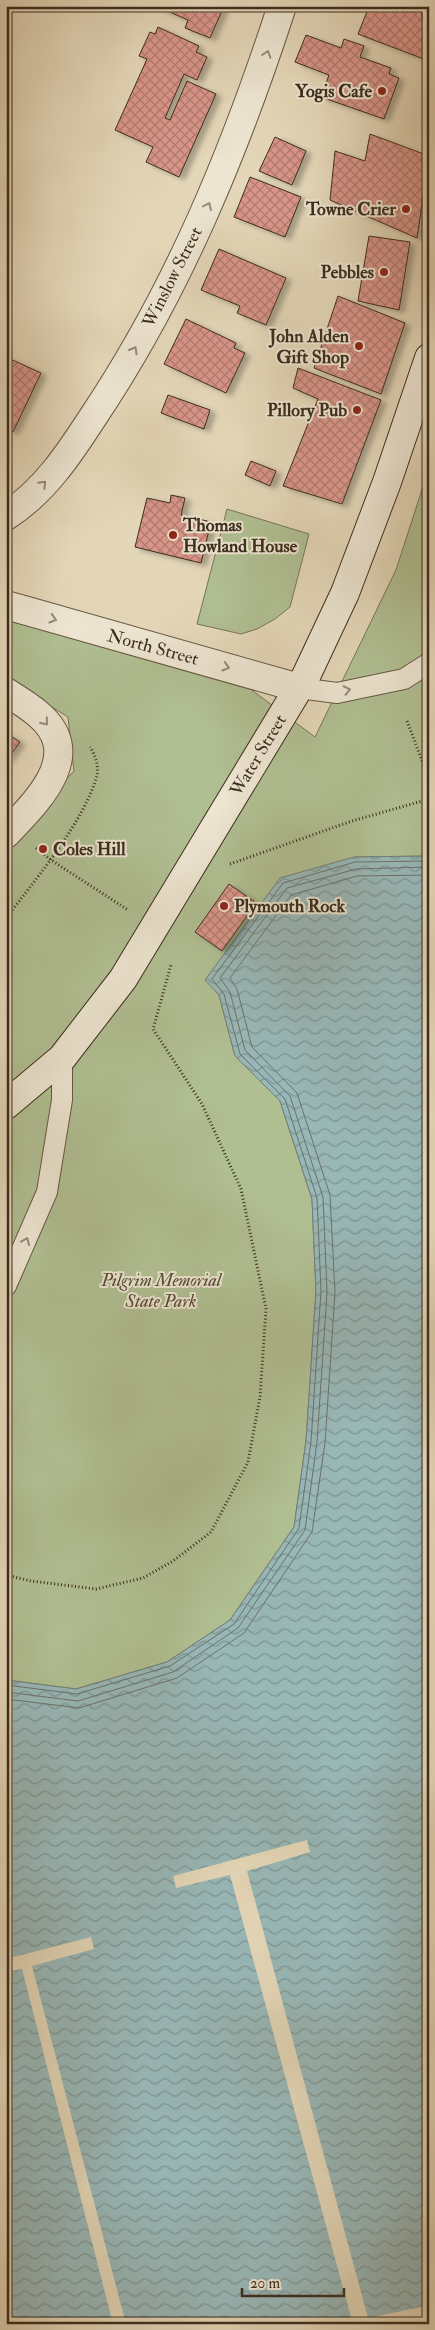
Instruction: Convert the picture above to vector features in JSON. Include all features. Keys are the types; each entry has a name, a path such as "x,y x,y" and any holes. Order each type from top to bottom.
{"street":[{"name":"Winslow Street","path":"6,516 21,506 60,467 110,393 165,296 215,190 254,93 281,7"},
{"name":"Water Street","path":"6,1105 62,1058 123,979 299,688 345,593 387,482 429,358"},
{"name":"North Street","path":"6,606 299,688"},
{"path":"6,692 39,715 54,733 58,747 58,766 43,796 6,834"}],"lane":[{"path":"299,688 337,693 404,679 429,663"},
{"path":"6,1286 47,1192 62,1100 62,1058"}],"path":[{"path":"407,721 429,779"},
{"path":"6,918 50,860 82,808 97,774 96,756 88,744 58,747"},
{"path":"229,864 352,821 429,799"},
{"path":"50,860 126,908"},
{"path":"6,1575 31,1581 96,1589 143,1578 173,1561 211,1532 248,1462 260,1397 266,1309 241,1189 202,1104 153,1029 173,958"}],"green space":[{"name":"Pilgrim Memorial State Park","path":"429,468 429,856 354,857 219,995 235,1056 280,1101 312,1199 316,1291 306,1441 294,1527 230,1620 167,1662 76,1689 6,1680 6,843 74,771 68,717 6,678 6,610 230,674 315,737 396,570"},
{"path":"227,509 309,534 290,607 275,619 257,629 241,634 197,624"}],"water":[{"path":"429,856 429,2324 6,2324 6,1680 76,1689 167,1662 230,1620 294,1527 306,1441 316,1291 312,1199 280,1101 235,1056 219,995 205,980 280,878 354,857"}],"pier":[{"path":"307,1840 310,1852 247,1871 368,2318 421,2307 429,2302 429,2322 417,2324 353,2324 230,1875 176,1888 173,1876"},
{"path":"91,1937 94,1949 32,1966 126,2324 113,2324 22,1969 6,1972 6,1959"}],"building":[{"path":"156,6 224,6 210,38 185,28 188,20"},
{"path":"359,6 420,6 429,47 429,61 358,34 368,9"},
{"path":"158,27 199,46 196,52 207,57 197,80 184,74 165,118 170,120 187,81 216,94 179,177 146,162 153,147 115,130 147,59 139,56 150,32 155,34"},
{"path":"306,35 341,48 344,39 364,46 360,57 391,68 389,74 399,78 384,119 321,97 329,75 295,62"},
{"path":"370,134 429,156 417,238 330,200 335,151 365,161"},
{"path":"275,137 306,151 292,185 259,171"},
{"path":"250,177 301,197 285,237 234,217"},
{"name":"Pebbles","path":"369,236 410,242 399,310 358,301"},
{"path":"219,249 286,278 266,325 237,313 240,306 201,290"},
{"name":"John Alden Gift Shop","path":"338,296 405,323 381,394 314,368"},
{"path":"186,319 236,343 234,348 245,353 226,393 164,364"},
{"path":"6,357 41,373 13,432 6,429"},
{"path":"298,368 381,400 342,504 283,486 318,399 293,388"},
{"path":"168,395 210,410 204,429 161,413"},
{"path":"251,461 276,471 270,486 245,475"},
{"name":"Thomas Howland House","path":"171,495 185,498 181,515 211,522 201,563 135,547 147,498 170,503"},
{"path":"6,733 20,742 6,761"},
{"path":"229,884 256,903 222,951 195,932"}],"place":[{"name":"Yogis Cafe","path":"382,91"},
{"name":"Towne Crier","path":"406,209"},
{"name":"Pebbles","path":"384,272"},
{"name":"John Alden Gift Shop","path":"359,346"},
{"name":"Pillory Pub","path":"357,410"},
{"name":"Thomas Howland House","path":"173,535"},
{"name":"Coles Hill","path":"43,849"},
{"name":"Plymouth Rock","path":"224,906"}]}
